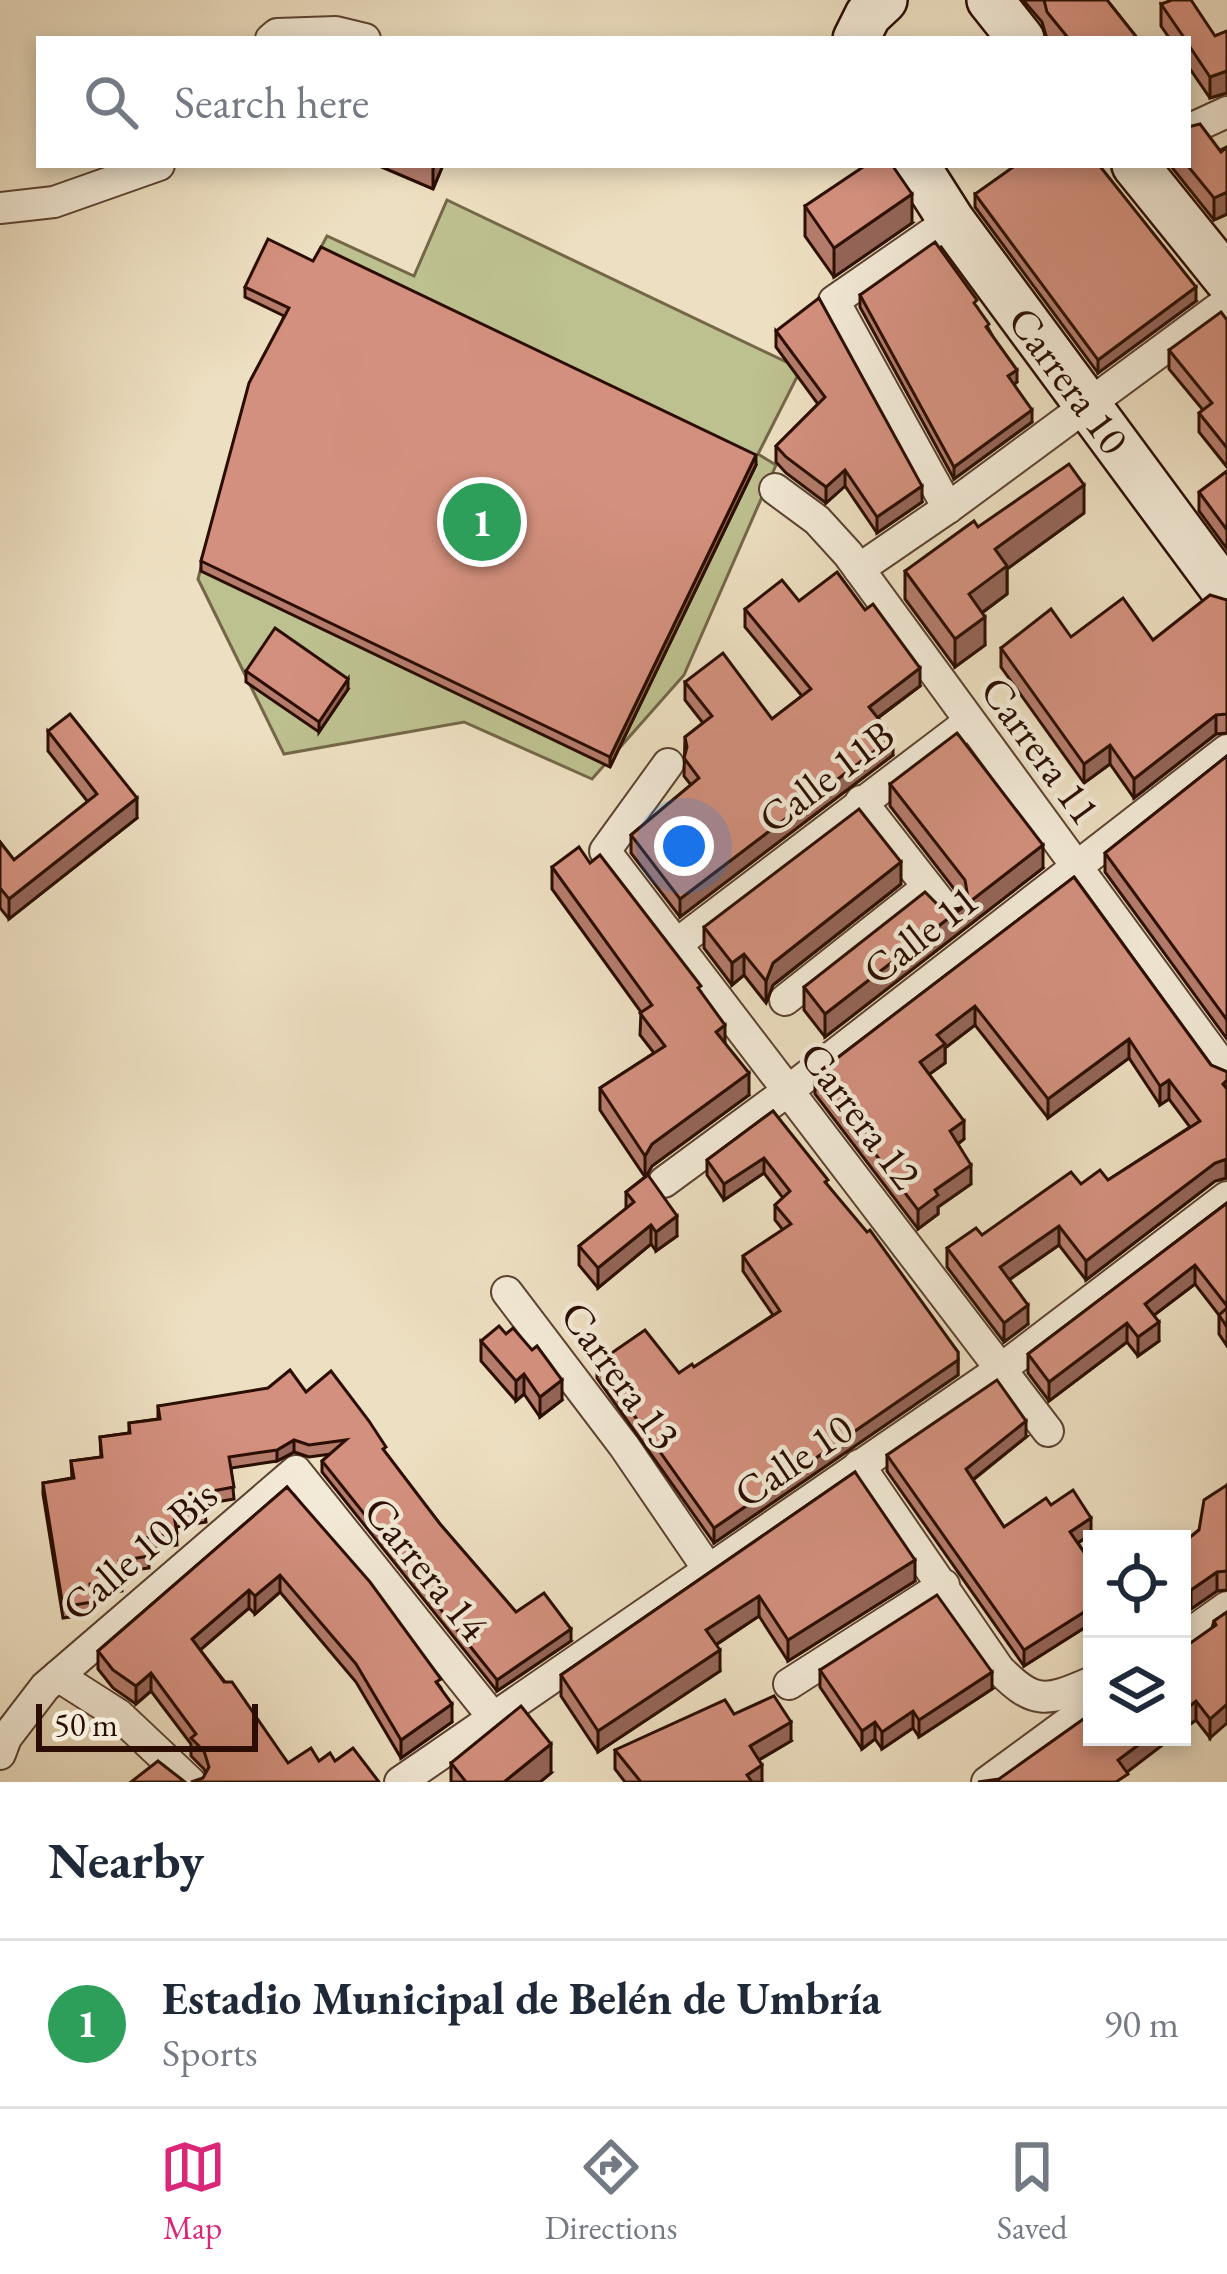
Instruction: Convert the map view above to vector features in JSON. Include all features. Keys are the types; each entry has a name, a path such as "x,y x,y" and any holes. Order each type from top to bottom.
{"main road":[{"path":"858,36 868,15 884,0"},
{"name":"Carrera 10","path":"918,168 951,220 1227,594"},
{"path":"1137,168 1227,279"}],"street":[{"path":"275,36 337,32 353,36"},
{"path":"1191,129 1227,112"},
{"path":"0,208 54,202 150,168"},
{"path":"949,508 835,301 951,220"},
{"path":"859,569 1227,302"},
{"name":"Carrera 11","path":"775,489 817,520 859,569 1227,1072"},
{"name":"Calle 11B","path":"678,944 969,722"},
{"name":"Calle 11","path":"664,1182 1227,750"},
{"name":"Carrera 12","path":"668,764 605,851 1048,1431"},
{"path":"861,801 950,915"},
{"path":"785,1000 928,887"},
{"name":"Calle 10","path":"403,1781 1001,1369 1227,1197"},
{"name":"Carrera 13","path":"507,1292 624,1446 707,1569"},
{"path":"859,1466 999,1669 1022,1693 1038,1697 1083,1684"},
{"name":"Calle 10 Bis","path":"0,1754 7,1738 58,1676 296,1471"},
{"name":"Carrera 14","path":"296,1471 492,1716"},
{"path":"789,1684 944,1585"},
{"path":"1183,1638 1227,1606"},
{"path":"58,1676 119,1715 190,1782"},
{"path":"987,1782 1083,1712"}],"green space":[{"path":"447,200 801,369 758,454 776,465 684,675 592,779 464,722 284,754 198,579 251,379 327,236 414,276"}],"building":[{"path":"1044,0 1107,0 1136,36 1067,36 1047,12"},
{"path":"1191,0 1215,36 1227,31 1227,71 1210,77 1191,48 1191,36 1183,36 1161,4"},
{"path":"1200,124 1221,152 1227,147 1227,192 1214,198 1189,168 1191,126"},
{"path":"862,168 894,168 912,194 834,248 805,206"},
{"path":"1012,168 1101,168 1196,287 1098,360 975,194"},
{"path":"268,239 313,261 321,247 756,455 610,757 201,561 249,383 289,308 245,287"},
{"path":"935,242 977,300 974,303 989,324 986,327 1017,370 1008,376 1032,410 954,467 860,295"},
{"path":"819,298 922,486 877,517 845,470 826,487 776,446 825,397 776,331"},
{"path":"1221,312 1227,320 1227,448 1199,413 1212,403 1169,350"},
{"path":"1069,464 1084,485 995,549 1007,566 969,594 985,617 955,639 905,571 974,521 978,527"},
{"path":"1227,471 1227,530 1199,492"},
{"path":"837,572 865,610 873,604 920,668 869,707 893,737 680,899 631,835 699,778 684,758 685,737 712,716 685,682 723,653 772,719 811,689 745,609 782,580 799,601"},
{"path":"1210,595 1227,600 1227,714 1216,715 1134,779 1110,745 1084,764 1001,648 1051,609 1071,637 1123,598 1153,640"},
{"path":"275,628 348,679 319,722 246,671"},
{"path":"70,714 137,798 9,899 0,888 0,842 14,860 97,794 48,731"},
{"path":"957,733 1043,845 825,1014 804,987 925,892 944,911 961,908 968,898 965,880 890,784"},
{"path":"1227,756 1227,1020 1105,853"},
{"path":"859,809 901,862 773,963 766,981 744,954 732,963 704,927"},
{"path":"579,847 590,863 600,855 701,986 698,988 725,1025 716,1032 749,1073 652,1144 645,1156 600,1088 665,1046 640,1013 652,1005 552,867"},
{"path":"1074,877 1211,1065 1227,1072 1223,1084 1227,1089 1227,1159 1215,1163 1086,1261 1059,1226 1000,1267 1028,1305 1004,1323 947,1248 976,1228 982,1235 1071,1172 1081,1184 1100,1170 1108,1180 1200,1121 1169,1080 1160,1086 1129,1039 1048,1099 975,1006 937,1035 945,1044 920,1062 964,1121 950,1131 971,1165 935,1190 938,1195 918,1210 815,1075"},
{"path":"773,1111 828,1180 825,1182 870,1230 958,1352 958,1360 714,1528 597,1363 645,1330 679,1373 780,1311 743,1256 791,1224 775,1205 790,1191 764,1158 724,1184 707,1160"},
{"path":"648,1175 677,1216 656,1232 651,1225 598,1268 579,1246 634,1202 626,1192"},
{"path":"1227,1203 1227,1306 1195,1265 1145,1304 1159,1322 1138,1337 1127,1323 1049,1382 1028,1354"},
{"path":"499,1326 506,1334 513,1328 532,1350 537,1346 562,1380 540,1397 524,1374 516,1381 481,1341"},
{"path":"290,1370 306,1392 331,1371 440,1524 516,1612 544,1593 571,1629 497,1680 322,1461 346,1440 309,1445 294,1440 277,1450 229,1457 234,1487 202,1493 206,1510 174,1516 177,1533 146,1538 149,1556 119,1561 122,1580 90,1584 92,1602 63,1607 43,1483 74,1478 71,1461 102,1457 100,1437 130,1433 129,1423 160,1419 158,1406 268,1388"},
{"path":"997,1380 1026,1421 966,1469 1004,1527 1046,1498 1051,1505 1073,1490 1091,1518 1070,1532 1083,1551 1083,1613 1024,1650 887,1455"},
{"path":"855,1472 915,1560 788,1640 759,1596 706,1630 720,1650 598,1731 561,1675"},
{"path":"1227,1485 1227,1571 1217,1572 1191,1590 1191,1537 1199,1530 1204,1500"},
{"path":"287,1487 370,1582 441,1679 436,1682 452,1704 401,1740 356,1664 280,1575 255,1596 249,1590 192,1639 224,1682 232,1682 288,1763 311,1748 319,1761 330,1753 335,1761 353,1748 379,1782 191,1782 203,1778 209,1767 204,1751 191,1738 196,1734 151,1673 136,1686 113,1670 98,1651"},
{"path":"937,1595 992,1672 919,1720 913,1711 882,1732 875,1722 862,1731 820,1670"},
{"path":"1227,1612 1227,1704 1210,1719 1196,1701 1191,1705 1191,1643 1216,1625 1214,1621"},
{"path":"774,1696 791,1722 750,1746 762,1765 747,1775 752,1782 641,1782 615,1750 725,1700 734,1714"},
{"path":"521,1706 551,1744 504,1782 466,1782 451,1763"},
{"path":"1083,1719 1083,1746 1137,1746 1118,1760 1128,1774 1116,1782 978,1782 999,1779"},
{"path":"158,1761 185,1782 131,1782"}],"place":[{"name":"Estadio Municipal de Belén de Umbría","path":"482,522"}]}
